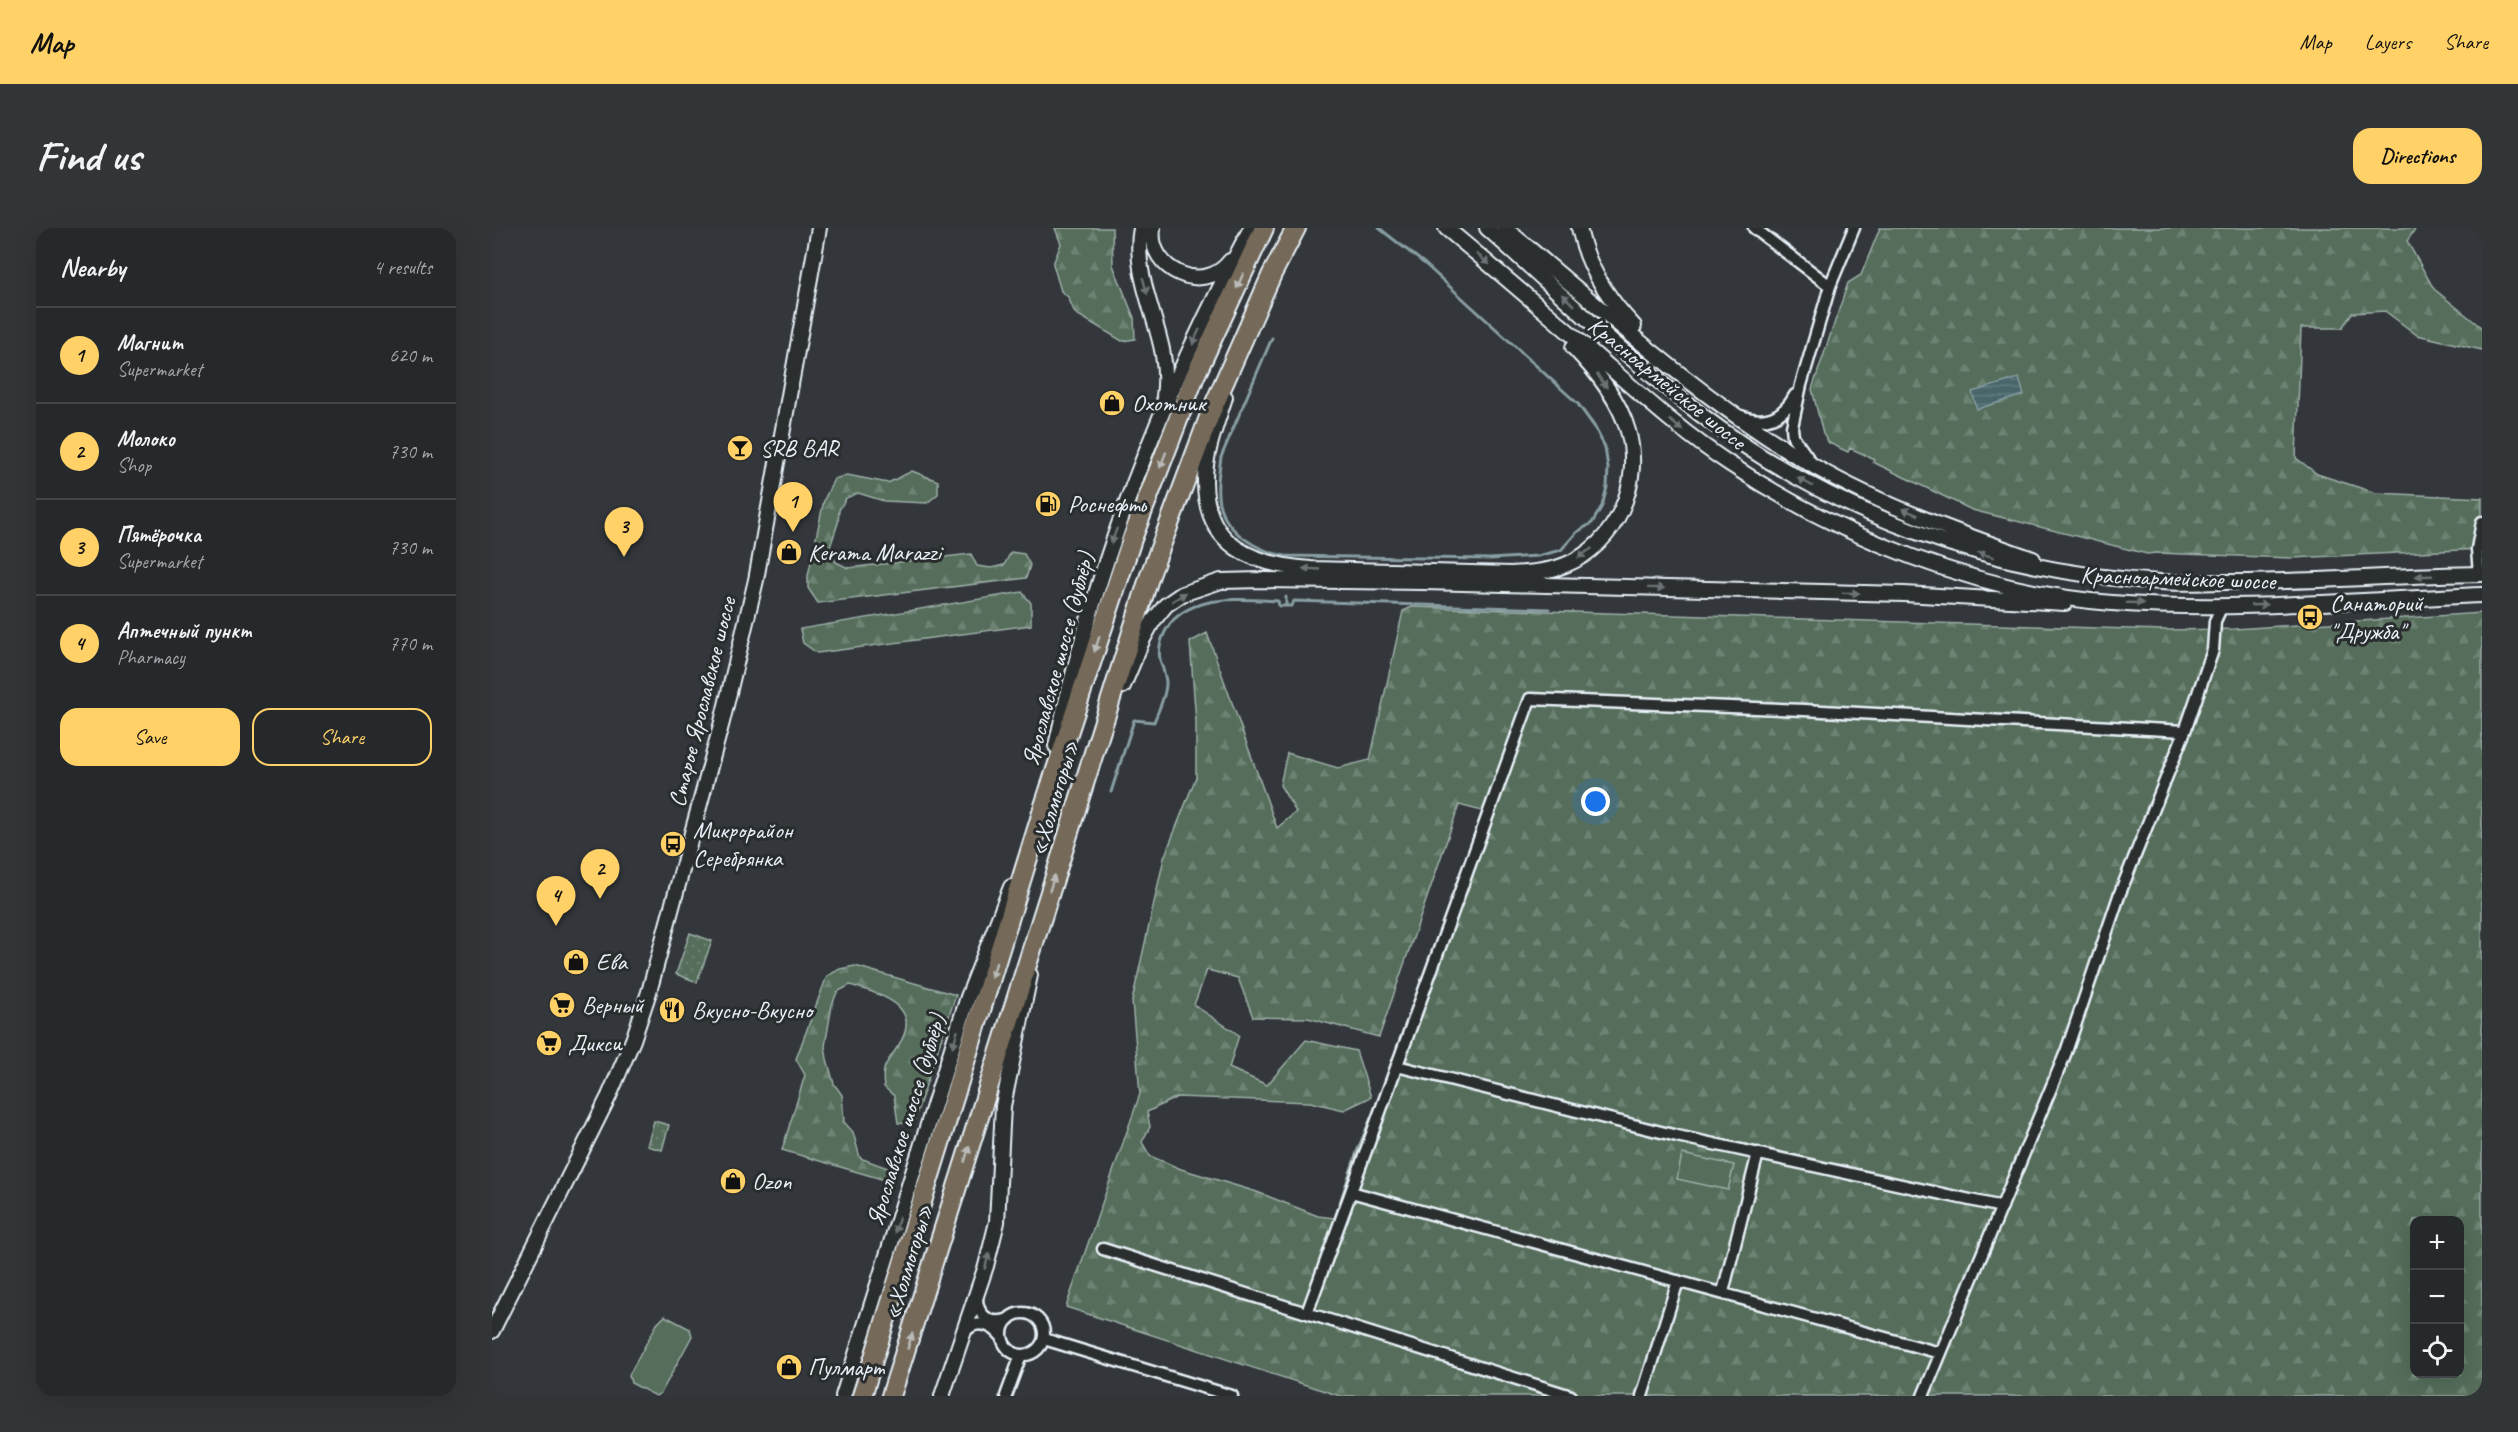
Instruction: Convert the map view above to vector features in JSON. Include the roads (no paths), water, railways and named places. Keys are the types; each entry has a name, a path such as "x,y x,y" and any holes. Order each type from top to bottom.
{"highway":[{"name":"«Холмогоры»","path":"862,1396 1044,806 1140,518 1195,376 1264,228"},
{"name":"«Холмогоры»","path":"891,1396 1150,575 1189,467 1241,341 1296,228"}],"main road":[{"name":"Старое Ярославское шоссе","path":"492,1331 614,1086 633,1040 648,993 722,722 756,580 819,228"},
{"path":"1141,228 1142,276 1166,362 1166,380 1156,428"},
{"path":"1153,228 1157,253 1164,264 1183,276 1206,276 1217,273 1227,265 1242,245"},
{"name":"Ярославское шоссе (дублёр)","path":"1044,806 1084,629 1122,516 1156,428 1210,306 1251,228"},
{"name":"Красноармейское шоссе","path":"1446,228 1680,428 1730,464 1837,526 1893,549 1956,571 2011,586 2112,603 2222,606 2482,595"},
{"name":"Красноармейское шоссе","path":"1487,228 1638,362 1699,413 1743,444 1796,477 1847,504 1950,545 2058,571 2165,583 2480,574"},
{"path":"1505,228 1724,408 1817,468 1894,506 1971,537 2033,559 2105,577"},
{"path":"1579,228 1597,278 1619,310 1670,365"},
{"path":"1241,341 1210,447 1205,478 1206,500 1213,520 1223,536 1239,551 1258,561 1281,567 1510,574 1542,572 1566,565 1600,543 1615,523 1625,502 1633,459 1629,433 1612,395 1586,360 1521,291"},
{"path":"1088,769 1142,641 1153,621 1166,605 1182,594 1221,581 1423,582 1904,594 2030,602 2112,603"},
{"name":"Ярославское шоссе (дублёр)","path":"843,1396 968,997 1002,909 1038,828"},
{"path":"942,1396 978,1290 997,1222 1004,1106 1027,995 1035,939"}],"street":[{"path":"1755,228 1830,286"},
{"path":"1817,468 1798,447 1793,437 1792,427 1801,385 1830,286 1854,228"},
{"path":"1724,408 1752,420 1767,421 1778,416 1789,406 1801,385"},
{"path":"2480,574 2477,549 2482,522"},
{"path":"1923,1396 2066,1052 2120,893 2185,731 2213,650 2215,621 2222,606"},
{"path":"1307,1313 1530,699 1804,710 2185,731"},
{"path":"1397,1066 1677,1136 2002,1207"},
{"path":"1723,1292 1758,1153"},
{"path":"1351,1192 1940,1353"},
{"path":"1103,1249 1571,1396"},
{"path":"1642,1396 1678,1281"},
{"path":"962,1336 968,1328 978,1324 993,1327 1009,1349 1021,1355 1036,1351 1044,1339 1041,1323 1034,1316 1018,1314 1009,1319 995,1321 985,1317 978,1307 978,1290"},
{"path":"1002,1337 1009,1319"},
{"path":"1044,1339 1232,1396"},
{"path":"1006,1396 1021,1355"}],"water":[{"path":"2019,378 2024,395 1977,409 1972,392"}],"waterway":[{"path":"1272,338 1221,457 1218,480 1218,497 1223,514 1236,532 1254,545 1285,556 1490,559 1538,556 1561,550 1577,532 1592,523 1602,506 1607,487 1608,468 1605,447 1594,426 1578,404 1425,264 1379,228"},
{"path":"1286,597 1286,606"},
{"path":"1111,792 1134,720 1154,722 1162,702 1166,682 1159,651 1167,628 1178,616 1192,608 1208,602 1244,600 1278,601 1279,606 1292,606 1294,601 1549,609"}],"place":[{"name":"Охотник","path":"1112,403"},
{"name":"SRB BAR","path":"740,448"},
{"name":"Роснефть","path":"1048,504"},
{"name":"Магнит","path":"793,532"},
{"name":"Kerama Marazzi","path":"789,552"},
{"name":"Пятёрочка","path":"624,557"},
{"name":"Санаторий \"Дружба\"","path":"2310,617"},
{"name":"Микрорайон Серебрянка","path":"673,844"},
{"name":"Молоко","path":"600,899"},
{"name":"Аптечный пункт","path":"556,926"},
{"name":"Ева","path":"576,962"},
{"name":"Верный","path":"562,1005"},
{"name":"Вкусно-Вкусно","path":"672,1010"},
{"name":"Дикси","path":"549,1043"},
{"name":"Ozon","path":"733,1181"},
{"name":"Пулмарт","path":"789,1367"}]}
